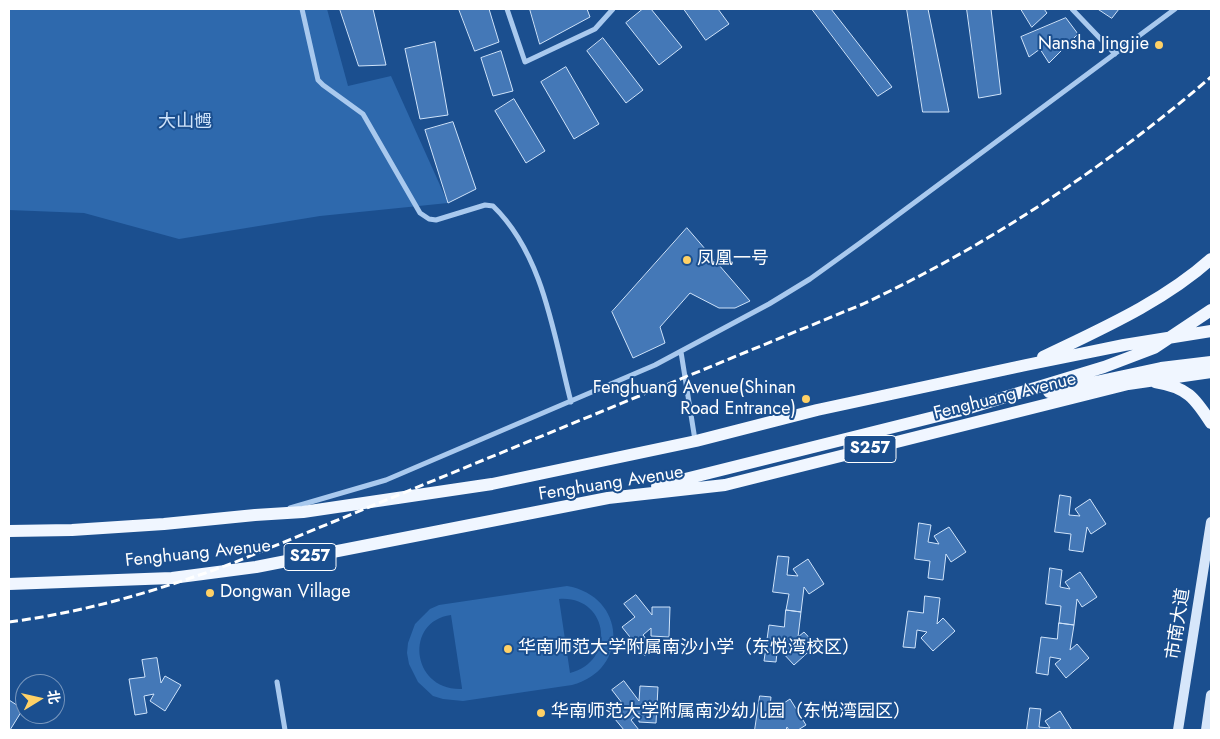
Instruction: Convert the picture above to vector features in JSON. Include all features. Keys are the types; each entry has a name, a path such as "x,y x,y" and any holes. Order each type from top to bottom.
{"main road":[{"path":"1026,365 1146,305 1211,259"},
{"name":"S257","path":"608,498 966,409 1104,367 1154,348 1211,310"},
{"name":"Fenghuang Avenue","path":"9,531 72,530 303,512 492,484 696,441 817,410 1026,365 1124,345 1211,331"},
{"path":"1124,345 1135,349 1139,357 1139,368 1128,384"},
{"path":"966,409 1162,368 1211,362"},
{"name":"Fenghuang Avenue","path":"9,584 172,578 247,568 608,498 725,485 1128,384 1211,372"},
{"path":"1146,381 1168,384 1187,392 1199,403 1211,423"},
{"name":"市南大道","path":"1178,730 1211,522"},
{"path":"1206,730 1211,695"}],"street":[{"path":"302,9 318,80 363,114 420,213 436,220 485,205 493,206 517,234 542,286 571,402"},
{"path":"507,9 525,62 595,30 613,9"},
{"path":"1072,9 1114,54"},
{"name":"Fenghuang Avenue","path":"255,515 285,509 386,480 655,365 769,304 810,279 1175,9"},
{"path":"681,352 696,441"},
{"path":"277,682 285,730"}],"green space":[{"name":"大山乸","path":"9,9 327,9 348,86 391,76 448,203 320,216 179,239 84,213 9,210"},
{"path":"567,586 587,593 601,604 610,618 613,634 611,650 604,665 591,677 572,685 463,701 443,699 433,696 418,682 409,664 407,653 408,643 415,624 430,609 439,605","holes":["559,599 576,601 588,607 597,617 601,630 601,643 595,656 585,666 570,673","451,615 462,688 462,689 445,687 432,679 424,668 420,655 420,642 426,629 436,620"]}],"building":[{"path":"340,9 373,9 386,65 359,66"},
{"path":"459,9 489,9 499,42 475,51"},
{"path":"530,9 587,9 590,17 540,44"},
{"path":"643,9 651,9 682,47 659,65 626,23"},
{"path":"684,9 718,9 729,24 706,40"},
{"path":"812,9 831,9 892,87 878,96"},
{"path":"907,9 928,9 949,112 923,112"},
{"path":"967,9 991,9 1001,94 979,98"},
{"path":"1021,9 1044,9 1047,13 1032,27"},
{"path":"1098,9 1119,9 1112,18"},
{"path":"1066,18 1078,34 1049,63 1040,49 1029,57 1021,37"},
{"path":"603,38 643,90 626,103 587,51"},
{"path":"435,42 448,115 420,119 405,49"},
{"path":"501,51 513,91 493,96 481,58"},
{"path":"566,67 599,124 574,139 541,82"},
{"path":"514,99 545,151 526,163 495,111"},
{"path":"453,122 476,189 448,203 425,130"},
{"name":"凤凰一号","path":"687,228 750,301 735,308 719,308 690,293 660,327 665,343 633,358 612,312"},
{"path":"1060,495 1071,497 1069,515 1080,516 1075,509 1090,499 1106,524 1091,534 1087,527 1083,552 1069,550 1071,534 1055,532"},
{"path":"919,523 931,525 928,542 939,544 934,536 949,527 966,552 951,562 946,554 943,580 928,578 930,561 915,559"},
{"path":"778,556 789,557 787,575 798,576 793,569 808,559 824,584 809,594 804,587 801,612 786,610 789,594 773,592"},
{"path":"1050,568 1062,570 1060,587 1070,589 1065,582 1080,572 1097,597 1082,607 1077,599 1074,625 1059,623 1061,606 1046,604"},
{"path":"636,595 652,615 652,607 670,607 669,637 651,636 651,628 643,635 654,648 645,656 622,627 635,617 624,604"},
{"path":"925,596 940,598 937,624 943,618 955,631 933,651 921,638 927,632 917,630 915,648 903,647 908,611 923,613"},
{"path":"786,610 801,612 798,637 804,632 816,645 794,665 782,652 788,646 778,644 776,662 764,661 769,625 784,627"},
{"path":"1059,623 1074,625 1070,650 1077,644 1089,658 1066,678 1055,664 1061,659 1050,657 1048,675 1036,673 1041,637 1057,639"},
{"path":"157,658 161,683 165,676 181,685 165,711 150,701 154,694 144,696 147,713 135,715 129,679 145,677 142,660"},
{"path":"624,681 639,701 640,686 658,687 656,723 639,722 639,713 631,720 639,730 624,730 610,713 622,703 612,690"},
{"path":"760,696 771,697 769,715 780,717 775,709 790,699 806,725 798,730 789,730 787,727 786,730 755,730"},
{"path":"9,700 15,704 15,722 9,730"},
{"path":"1030,708 1041,709 1039,727 1050,728 1045,721 1060,711 1072,730 1027,730"}],"railway":[{"path":"9,622 38,618 122,599 233,563 863,304 956,256 1045,202 1130,142 1211,77"}],"place":[{"name":"Nansha Jingjie","path":"1159,45"},
{"name":"凤凰一号","path":"687,260"},
{"name":"Fenghuang Avenue(Shinan Road Entrance)","path":"806,399"},
{"name":"Dongwan Village","path":"210,593"},
{"name":"华南师范大学附属南沙小学（东悦湾校区）","path":"508,649"},
{"name":"华南师范大学附属南沙幼儿园（东悦湾园区）","path":"541,713"}]}
